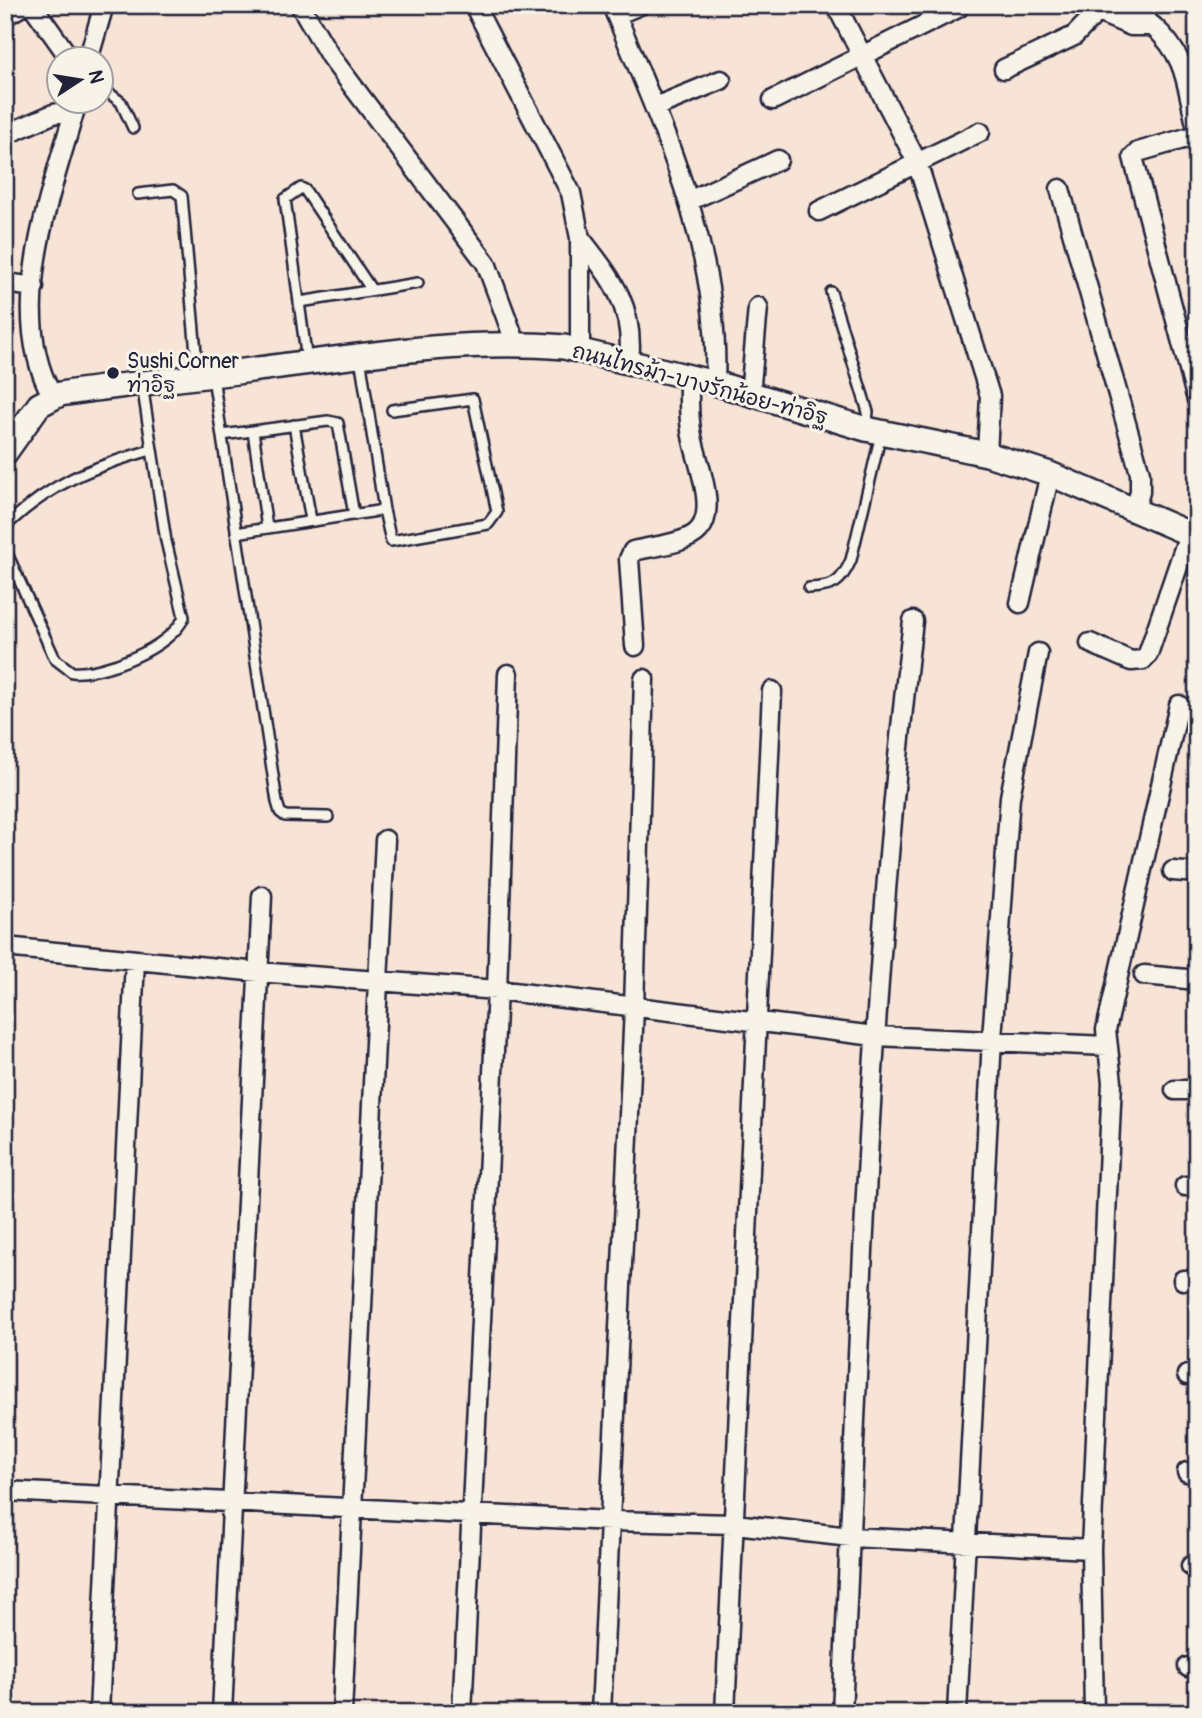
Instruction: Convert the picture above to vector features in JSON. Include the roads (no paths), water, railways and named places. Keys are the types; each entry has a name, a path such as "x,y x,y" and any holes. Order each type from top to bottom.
{"street":[{"path":"5,16 24,5"},
{"path":"32,5 61,46"},
{"path":"92,46 104,5"},
{"path":"300,5 330,56 486,263 516,344"},
{"path":"474,5 571,193 580,238 580,352"},
{"path":"640,5 614,10 691,200 716,333 715,383"},
{"path":"836,5 917,162 990,396 986,454"},
{"path":"773,100 958,8"},
{"path":"1004,69 1074,36 1094,8 1131,14 1153,26 1176,51 1184,67 1196,124"},
{"path":"655,107 721,80"},
{"path":"5,135 48,116"},
{"path":"5,453 31,415 52,395 35,356 31,331 34,287 40,235 72,116"},
{"path":"819,211 979,132"},
{"path":"1197,135 1138,152 1133,157 1197,400"},
{"path":"691,200 778,160"},
{"path":"1060,189 1140,473 1140,492 1134,512"},
{"path":"580,238 607,272 626,309 632,334 629,363"},
{"path":"8,282 34,287"},
{"path":"750,395 758,307"},
{"name":"ถนนไทรม้า-บางรักน้อย-ท่าอิฐ","path":"52,395 360,357 516,344 564,347 715,383 874,431 986,454 1050,474 1193,535"},
{"path":"635,646 629,559 634,551 692,536 701,528 705,519 706,495 692,437 689,377"},
{"path":"1020,603 1050,474"},
{"path":"1090,643 1131,661 1143,660 1148,654 1193,535"},
{"path":"842,1713 875,1036 897,751 913,621"},
{"path":"957,1713 992,1038 1010,797 1038,653"},
{"path":"463,1713 497,990 508,674"},
{"path":"601,1713 634,1008 644,679"},
{"path":"725,1713 759,1023 772,691"},
{"path":"1094,1713 1091,1549 1112,1082 1108,1013 1178,705"},
{"path":"342,1713 385,839"},
{"path":"1172,871 1197,873"},
{"path":"222,1713 262,896"},
{"path":"5,947 258,972 497,990 875,1036 992,1038 1108,1045"},
{"path":"99,1713 135,960"},
{"path":"1144,975 1197,980"},
{"path":"1175,1090 1197,1090"},
{"path":"5,1491 611,1521 734,1524 850,1537 1091,1549"}],"lane":[{"path":"116,98 121,102 132,128"},
{"path":"307,362 284,203 302,188 371,289"},
{"path":"138,194 173,190 182,196 206,376 222,435 280,812 285,816 328,817"},
{"path":"300,302 418,283"},
{"path":"809,588 833,587 843,579 852,560 874,431 831,292"},
{"path":"360,357 391,541 488,524 497,512 473,399 392,410"},
{"path":"5,549 55,659 63,668 82,673 99,671 166,640 180,627 184,617 166,541 142,384"},
{"path":"222,435 328,421 338,423 354,515"},
{"path":"294,425 311,520"},
{"path":"253,431 267,528"},
{"path":"5,527 33,501 66,480 94,467 151,450"},
{"path":"236,533 384,510"}],"place":[{"name":"Sushi Corner ท่าอิฐ","path":"113,373"}]}
